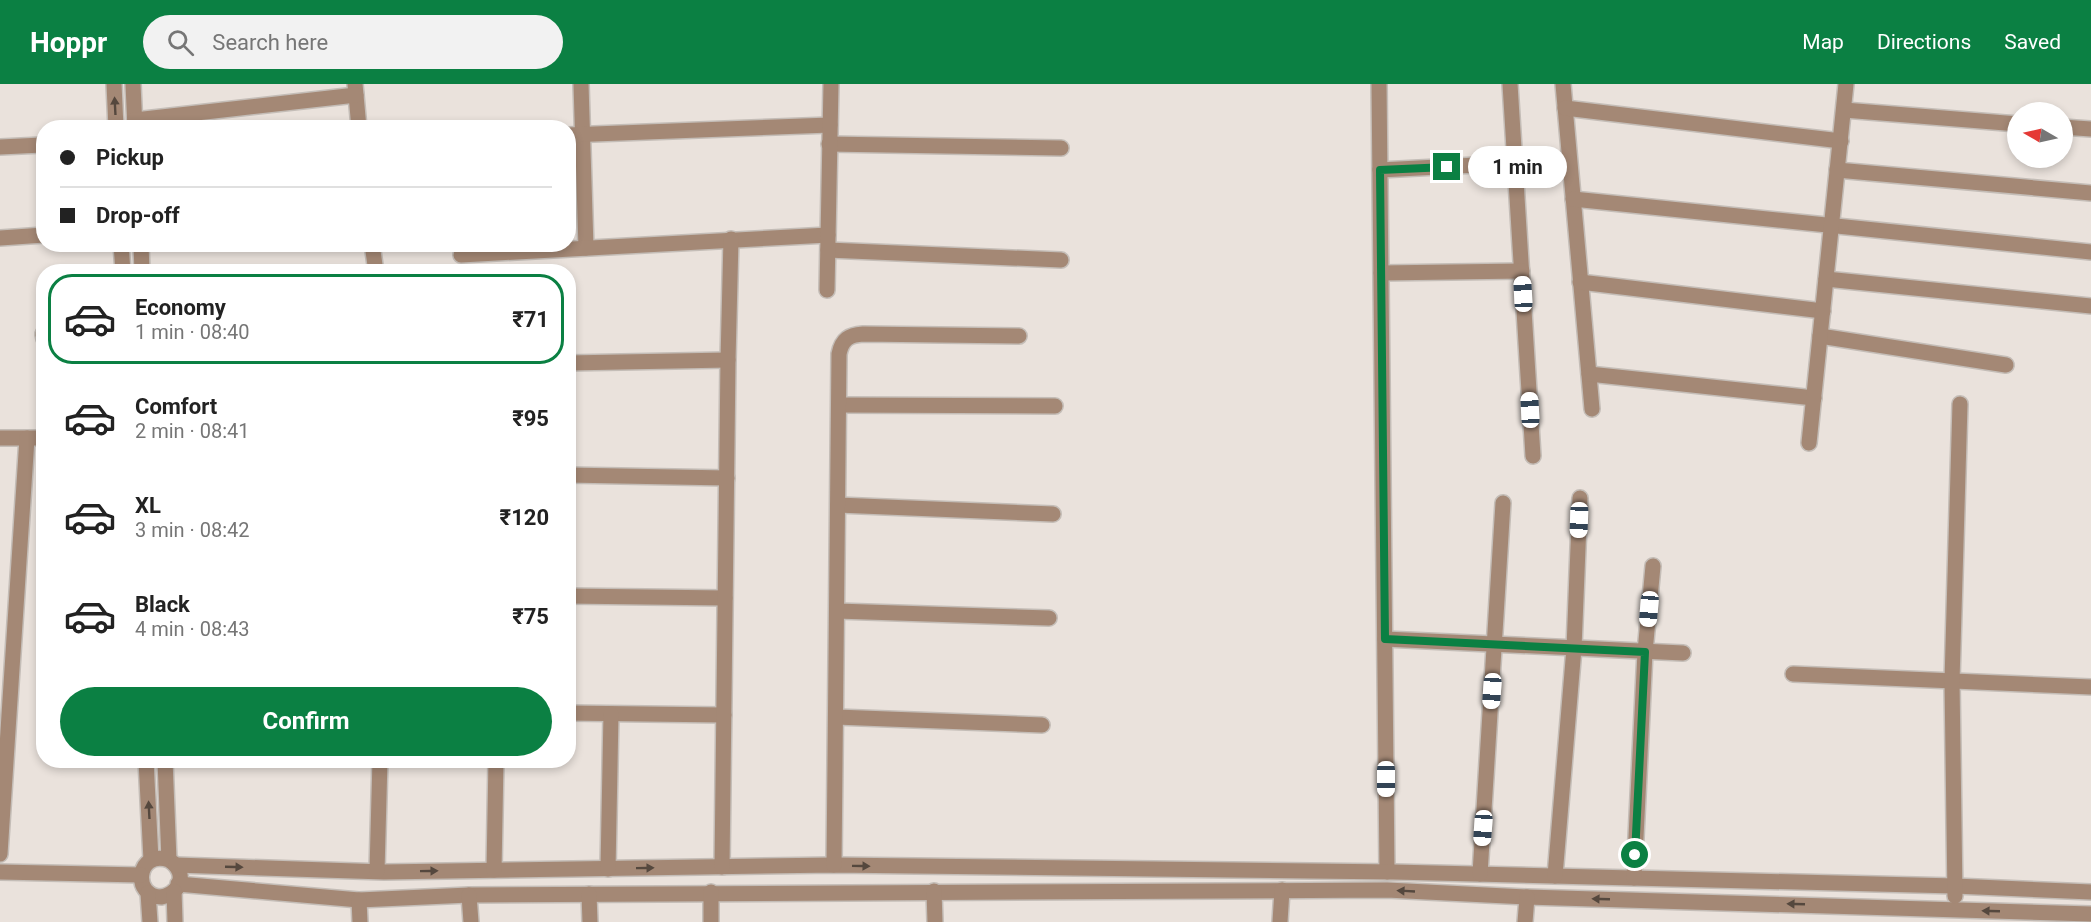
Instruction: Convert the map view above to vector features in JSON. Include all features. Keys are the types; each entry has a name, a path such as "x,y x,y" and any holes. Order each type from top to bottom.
{"street":[{"path":"114,84 116,120"},
{"path":"133,84 135,120"},
{"path":"581,84 576,134 586,248"},
{"path":"827,290 831,84"},
{"path":"1379,84 1387,872"},
{"path":"1510,84 1533,456"},
{"path":"1563,84 1592,409"},
{"path":"1809,442 1846,84"},
{"path":"161,120 355,90 358,120"},
{"path":"1565,108 1840,141"},
{"path":"1844,110 2007,123"},
{"path":"576,134 830,125"},
{"path":"2073,128 2091,129"},
{"path":"830,144 1061,148"},
{"path":"0,147 36,146"},
{"path":"1380,170 1515,163"},
{"path":"1837,170 2091,193"},
{"path":"1573,199 2091,252"},
{"path":"0,238 36,236"},
{"path":"722,867 731,239"},
{"path":"576,249 731,239 828,242 1061,260"},
{"path":"461,255 515,252"},
{"path":"1381,273 1522,271"},
{"path":"1826,279 2091,306"},
{"path":"1580,282 1823,311"},
{"path":"834,865 839,354 841,344 845,339 854,335 1019,336"},
{"path":"1820,336 2006,365"},
{"path":"576,363 728,360"},
{"path":"1589,374 1814,398"},
{"path":"1956,909 1952,681 1960,404"},
{"path":"839,405 1055,406"},
{"path":"0,438 36,438"},
{"path":"0,854 27,438"},
{"path":"576,475 726,478"},
{"path":"1555,876 1574,648 1580,498"},
{"path":"1480,874 1503,503"},
{"path":"838,505 1053,514"},
{"path":"1634,878 1645,652 1653,566"},
{"path":"576,596 725,598"},
{"path":"837,611 1049,618"},
{"path":"1385,639 1683,653"},
{"path":"1793,674 2091,687"},
{"path":"576,713 724,715"},
{"path":"608,868 611,714"},
{"path":"836,717 1042,725"},
{"path":"146,768 151,860"},
{"path":"166,768 172,862 180,874 176,887 175,922"},
{"path":"376,871 380,768"},
{"path":"494,870 496,768"},
{"path":"150,922 148,893 141,882 141,875 146,864 157,858 172,862 376,871 834,865 1387,872 1955,886 2091,892"},
{"path":"0,872 141,875"},
{"path":"148,893 161,897 176,887 359,900 469,894 1387,890 1913,915 1956,909 2083,917"},
{"path":"1280,922 1282,890"},
{"path":"934,891 935,922"},
{"path":"711,892 711,922"},
{"path":"469,894 471,922"},
{"path":"590,894 590,922"},
{"path":"1525,922 1527,897"},
{"path":"359,900 360,922"}],"route":[{"path":"1447,167 1380,170 1385,639 1645,652 1635,855"}]}
